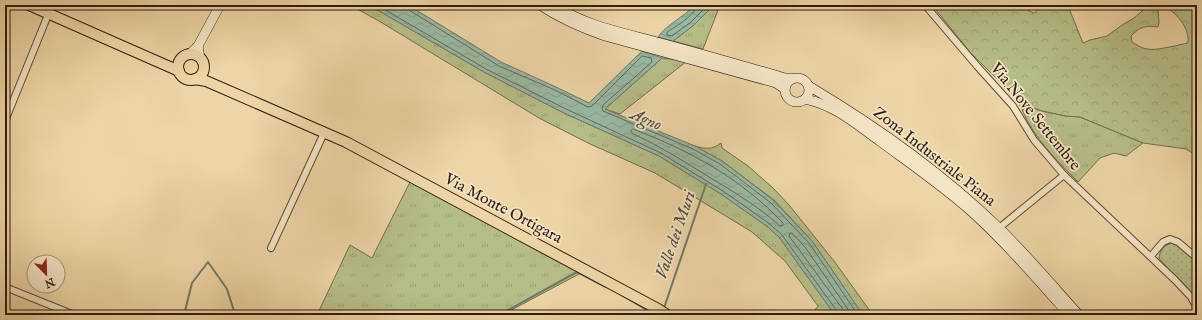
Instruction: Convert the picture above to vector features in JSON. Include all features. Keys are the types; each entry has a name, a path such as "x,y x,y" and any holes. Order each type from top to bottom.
{"main road":[{"path":"29,5 50,9 166,66 179,67"},
{"path":"195,56 198,46 220,5"},
{"path":"540,5 565,21 582,29 776,83 784,89 786,96 792,101 799,102 805,99 809,93 809,86 807,82 801,78 785,78 600,26 574,16 554,5"},
{"path":"203,70 200,76 195,79 185,79 179,67 183,57 195,56 203,64 206,81"},
{"path":"784,89 787,82 792,78"},
{"name":"Via Monte Ortigara","path":"195,79 206,81 346,142 656,312 667,315"},
{"name":"Zona Industriale Piana","path":"809,86 862,120 960,192 999,228 1079,315"},
{"name":"Zona Industriale Piana","path":"805,99 818,102 839,112 936,182 974,214 1024,264 1069,315"}],"street":[{"name":"Via Nove Settembre","path":"925,5 1013,106 1034,140 1064,175 1151,256 1191,297 1197,308"},
{"path":"5,121 50,9"},
{"path":"271,248 324,133"},
{"path":"999,228 1064,175"},
{"path":"1151,256 1163,242 1170,239 1178,242 1197,258"},
{"path":"5,287 73,314 127,315"}],"green space":[{"path":"350,5 369,5 484,72 564,113 659,156 721,194 768,227 779,237 835,315 811,315 818,306 785,261 752,232 655,173 588,143 539,118"},
{"path":"714,5 720,5 703,49 673,41 694,25"},
{"path":"932,5 1021,5 1034,13 1039,9 1037,5 1071,5 1070,11 1083,43 1107,36 1134,18 1149,5 1152,5 1158,9 1158,27 1143,27 1131,36 1132,42 1147,49 1161,49 1188,43 1188,35 1181,20 1165,5 1197,5 1197,156 1186,149 1143,143 1080,117 1066,116 1031,107 1022,110 1017,99 970,52"},
{"path":"662,58 687,61 620,114 605,109"},
{"path":"1031,107 1066,116 1080,117 1143,143 1126,156 1114,153 1100,158 1078,182 1039,140 1022,110"},
{"path":"721,143 722,148 748,166 773,188 789,205 834,261 873,315 863,315 812,241 774,200 722,161 695,146 708,148 715,147"},
{"path":"411,180 581,270 579,274 502,315 317,315 350,245 372,258"},
{"path":"1172,243 1197,262 1197,300 1187,287 1159,258 1163,248"}],"water":[{"path":"369,5 408,5 501,62 589,103 642,51 662,58 605,109 695,146 722,161 773,200 812,241 863,315 835,315 779,237 768,227 721,194 659,156 564,113 484,72"},
{"path":"695,5 714,5 694,25 673,41 658,37 666,28"}],"waterway":[{"name":"Valle dei Muri","path":"664,308 706,184"},
{"path":"184,315 192,283 208,262 227,289 234,311 232,315"},
{"path":"499,315 577,272 606,287"},
{"path":"620,294 655,315"}],"water label":[{"name":"Agno","path":"646,120"}]}
